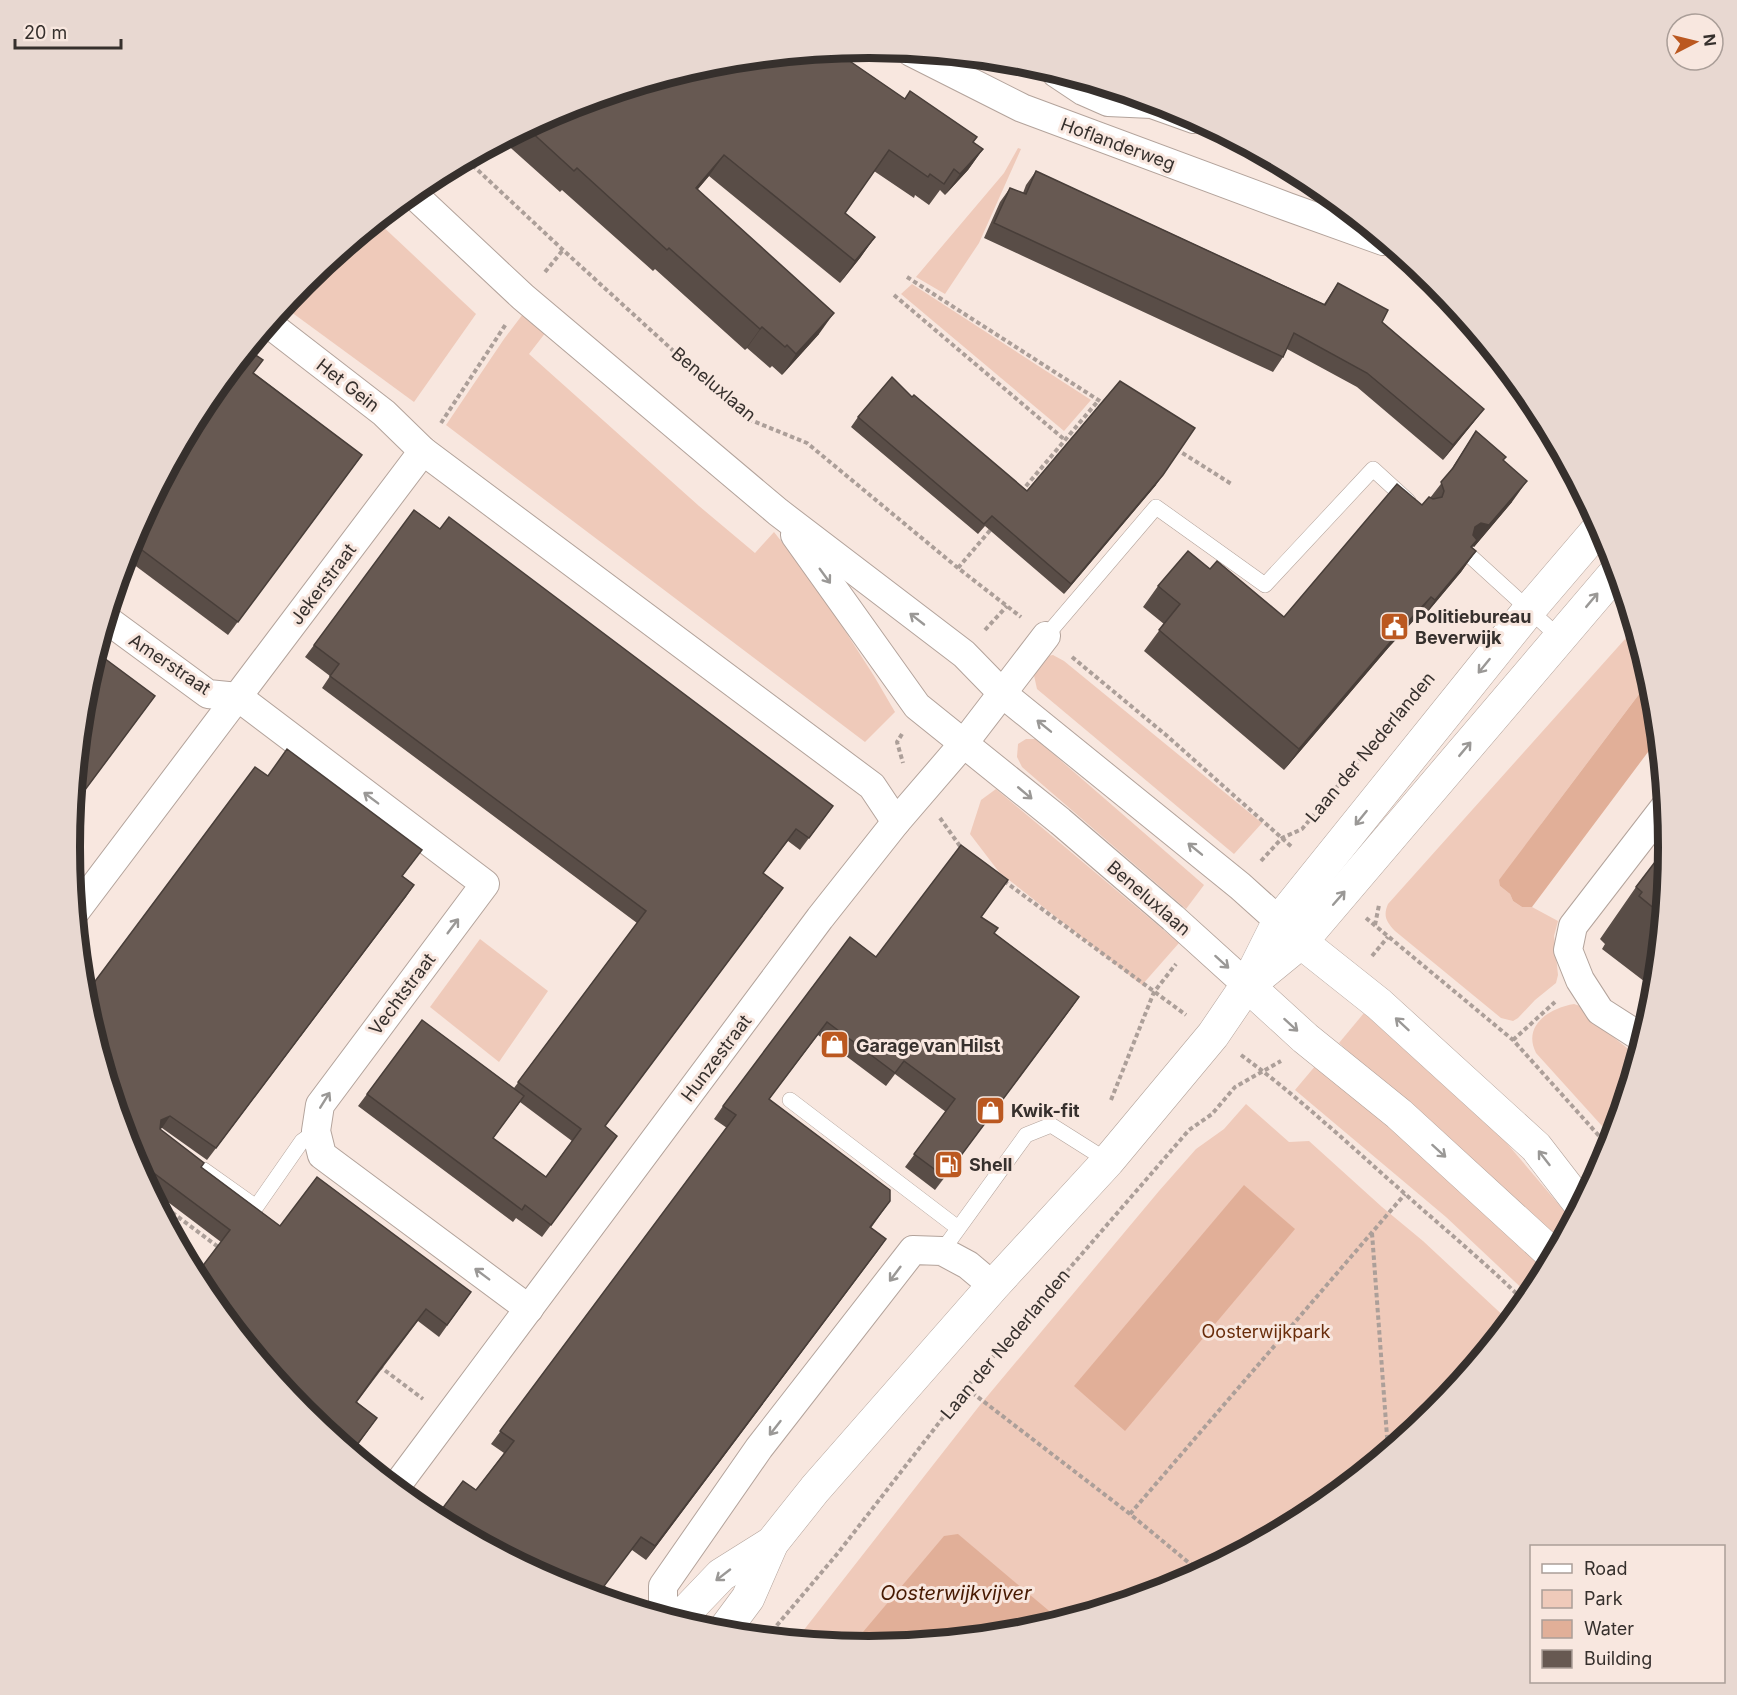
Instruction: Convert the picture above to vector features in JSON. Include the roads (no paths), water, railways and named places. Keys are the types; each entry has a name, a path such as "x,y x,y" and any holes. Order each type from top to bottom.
{"main road":[{"name":"Laan der Nederlanden","path":"729,1623 748,1598 772,1543 815,1489 993,1286 1108,1161 1213,1035 1247,986 1290,931 1318,872 1529,610 1593,536"},
{"name":"Laan der Nederlanden","path":"1290,931 1342,895 1610,579"},
{"name":"Beneluxlaan","path":"1290,931 1379,1004 1536,1147 1575,1198"},
{"name":"Beneluxlaan","path":"1247,986 1305,1038 1399,1114 1547,1250"},
{"name":"Laan der Nederlanden","path":"683,1614 721,1575 772,1543"}],"street":[{"name":"Hoflanderweg","path":"929,61 1022,108 1330,209"},
{"name":"Hoflanderweg","path":"1075,86 1108,102 1130,103"},
{"name":"Beneluxlaan","path":"419,199 524,297 778,512 964,654 1003,694 1240,886 1290,931"},
{"name":"Het Gein","path":"274,328 384,412 423,451"},
{"name":"Jekerstraat","path":"81,904 423,451"},
{"path":"423,451 872,786 896,822"},
{"name":"Beneluxlaan","path":"778,512 917,706 964,742 1196,939 1247,986"},
{"name":"Amerstraat","path":"112,623 208,694 238,697"},
{"name":"Hunzestraat","path":"400,1482 820,918 896,822 923,793 1003,694 1046,636"},
{"name":"Vechtstraat","path":"238,697 485,884 320,1105 316,1131"},
{"path":"1635,1033 1600,1011 1580,980 1568,951 1574,926 1657,817"},
{"path":"316,1131 322,1155 529,1309"},
{"path":"663,1610 663,1586 759,1448 913,1250 950,1239 968,1265 993,1286"}],"lane":[{"path":"1046,636 1156,507 1265,585 1372,470 1420,511"},
{"path":"1468,554 1560,638"},
{"path":"790,1100 950,1239 1026,1135 1051,1125 1108,1161"},
{"path":"189,1159 256,1207 302,1141 316,1131"}],"water":[{"path":"1641,691 1651,748 1532,907 1522,907 1513,901 1510,894 1500,886 1499,880"},
{"path":"1244,1185 1295,1229 1125,1431 1074,1386"},
{"name":"Oosterwijkvijver","path":"958,1534 1053,1614 971,1630 920,1635 860,1636 944,1536"}],"place":[{"name":"Politiebureau Beverwijk","path":"1394,626"},
{"name":"Garage van Hilst","path":"835,1045"},
{"name":"Kwik-fit","path":"990,1110"},
{"name":"Shell","path":"948,1164"}],"park label":[{"name":"Oosterwijkpark","path":"1266,1331"}]}
